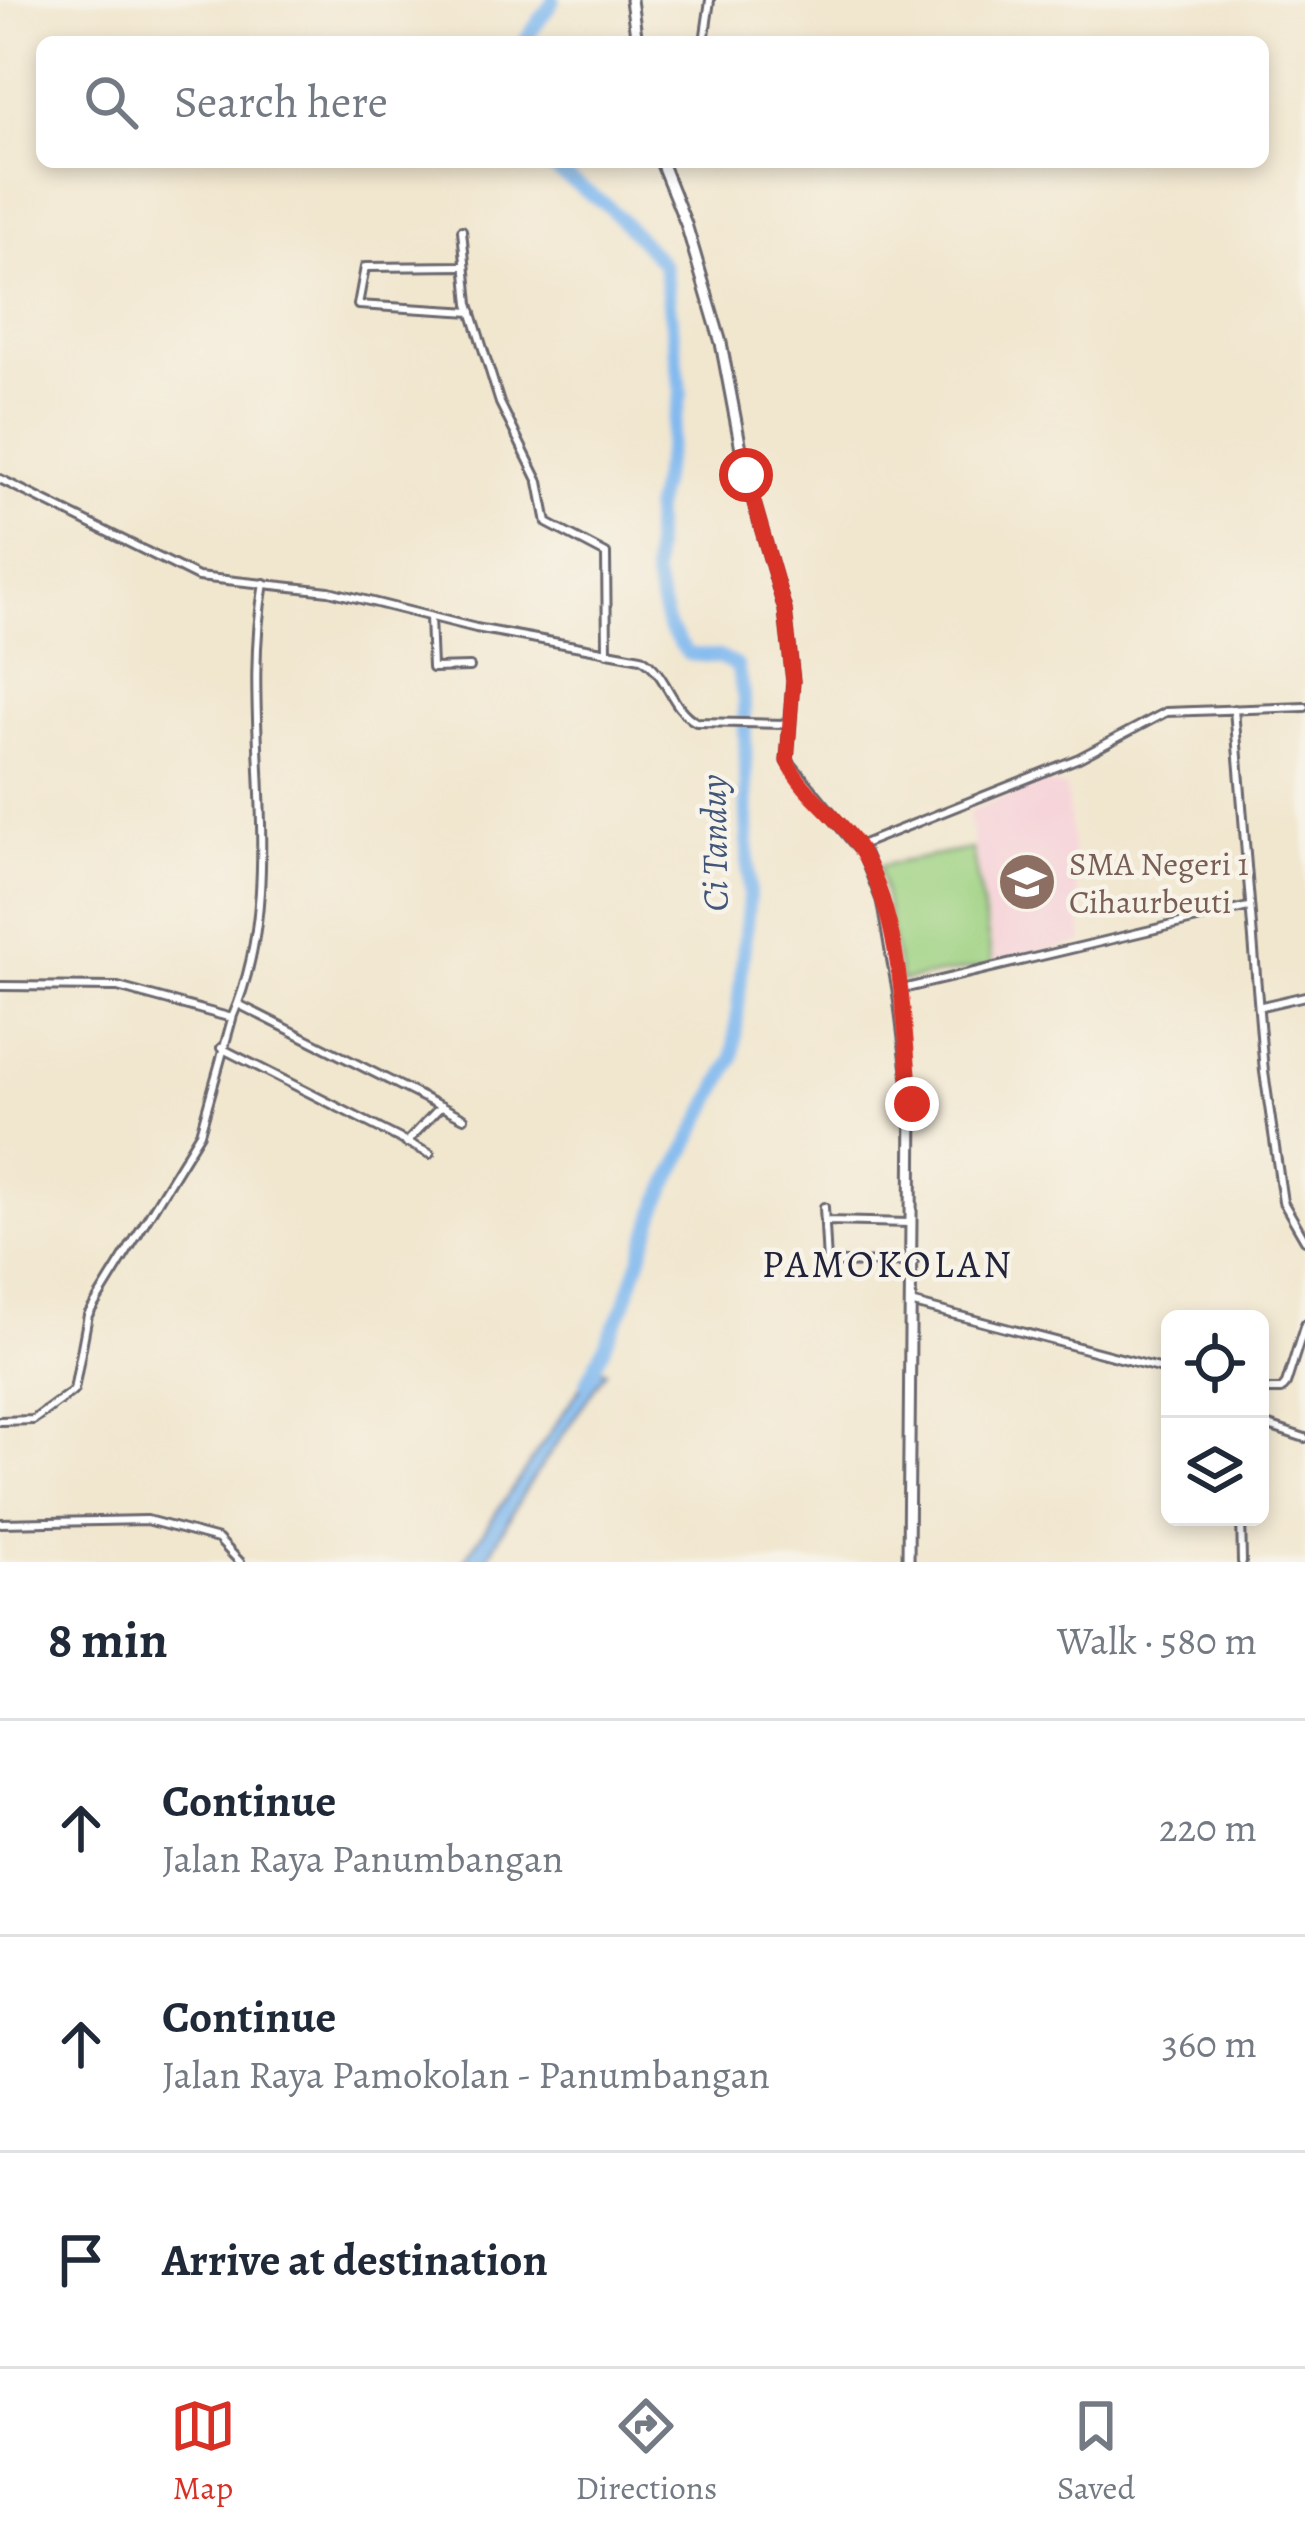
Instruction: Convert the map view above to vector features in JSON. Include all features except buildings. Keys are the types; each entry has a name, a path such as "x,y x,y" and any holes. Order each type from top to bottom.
{"main road":[{"path":"631,0 636,36"},
{"path":"663,168 686,224 722,343 746,475 785,610 793,681 787,724 791,770 858,846 882,900 898,990 912,1104 914,1304 908,1562"}],"street":[{"path":"705,36 710,0"},
{"path":"462,230 462,266 472,312 510,429 539,482 548,523 606,554 607,653"},
{"path":"462,266 365,267 358,304 362,309 472,312"},
{"path":"0,479 198,577 329,591 648,662 684,715 725,724 787,724"},
{"path":"0,1421 40,1417 76,1388 93,1302 200,1132 254,938 260,866 254,664 264,583"},
{"path":"430,617 432,668 470,667"},
{"path":"858,846 1079,758 1166,712 1305,706"},
{"path":"1234,709 1248,907 1282,1202 1305,1240"},
{"path":"898,990 1248,907"},
{"path":"0,986 118,987 232,1018"},
{"path":"1261,1006 1305,996"},
{"path":"238,1004 464,1118"},
{"path":"221,1048 430,1154"},
{"path":"406,1143 441,1106"},
{"path":"824,1208 827,1263"},
{"path":"827,1221 913,1223"},
{"path":"816,1263 914,1262"},
{"path":"914,1304 1161,1369"},
{"path":"1269,1390 1281,1390 1286,1384 1305,1324"},
{"path":"1269,1426 1305,1438"},
{"path":"0,1523 146,1520 218,1539 240,1562"},
{"path":"1241,1526 1242,1562"}],"shaded area":[{"name":"SMA Negeri 1 Cihaurbeuti","path":"1041,782 1066,788 1083,942 996,965 968,812"}],"green space":[{"path":"972,849 993,965 901,981 879,866"}],"water":[{"path":"595,1366 606,1371 524,1492 485,1562 463,1562"}],"waterway":[{"name":"Ci Tanduy","path":"528,36 554,0"},
{"name":"Ci Tanduy","path":"553,168 608,206 664,265 681,394 654,510 654,576 668,627 688,654 719,657 737,666 744,699 749,895 733,1058 659,1202 625,1304 587,1382"}],"place":[{"name":"SMA Negeri 1 Cihaurbeuti","path":"1027,882"}],"district":[{"name":"PAMOKOLAN","path":"888,1263"}],"route":[{"path":"746,475 785,610 793,681 787,761 864,854 874,878 898,990 912,1104"}]}
